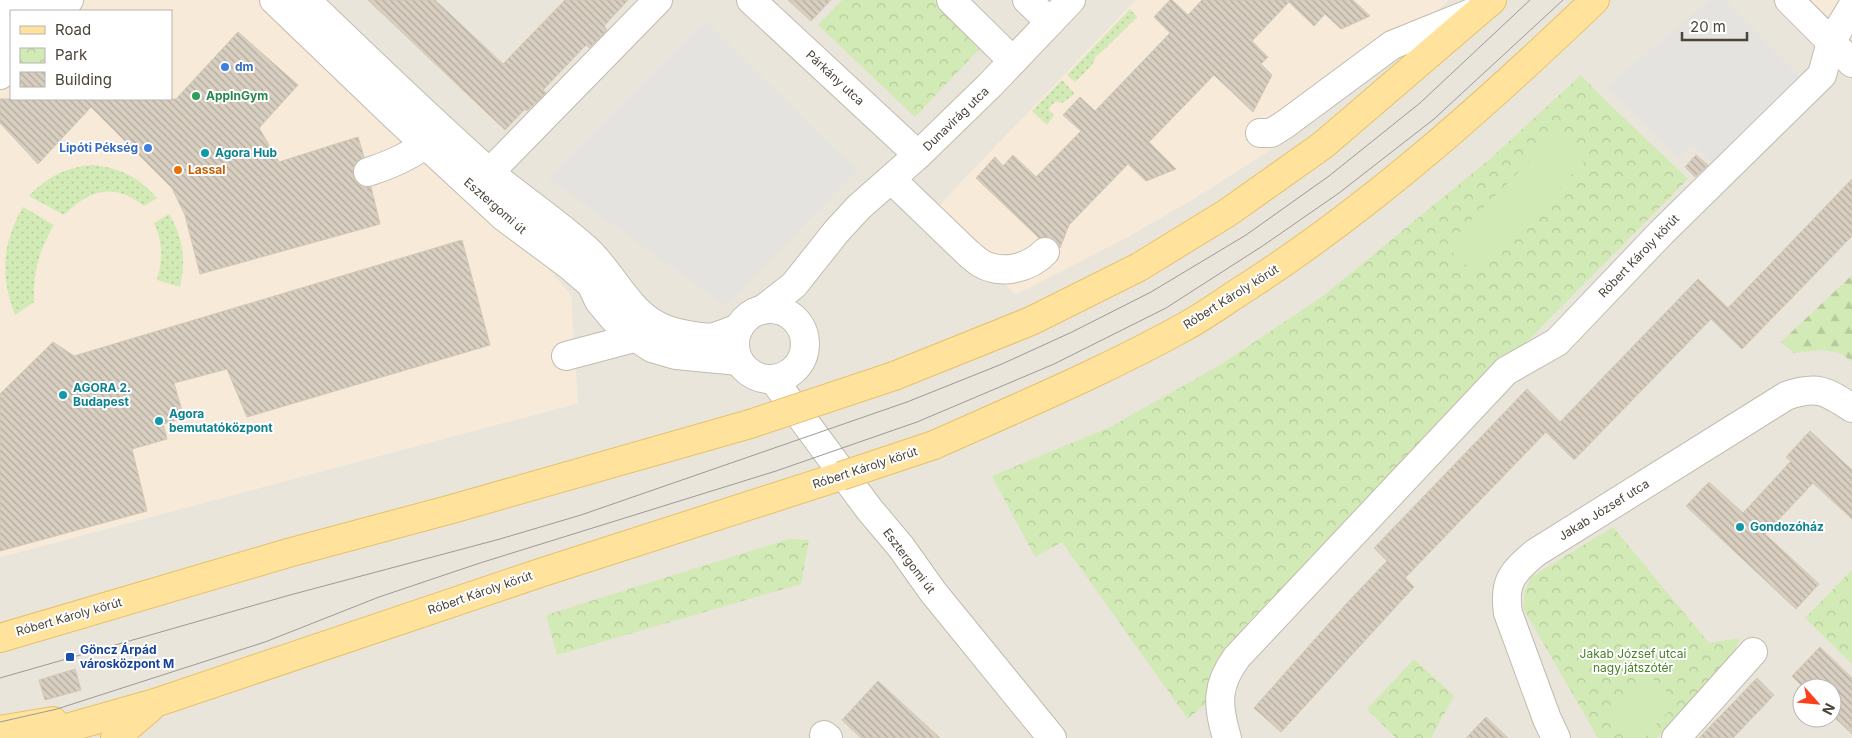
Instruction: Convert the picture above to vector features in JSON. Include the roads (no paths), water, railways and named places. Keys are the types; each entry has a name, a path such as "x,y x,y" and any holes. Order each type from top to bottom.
{"main road":[{"name":"Róbert Károly körút","path":"32,738 155,703 543,572 934,445 1077,381 1187,325 1289,260 1369,201 1455,130 1595,0"},
{"name":"Róbert Károly körút","path":"3,637 288,553 462,507 750,424 894,376 1031,320 1139,267 1219,218 1323,145 1487,4"},
{"path":"0,730 155,703"},
{"path":"115,738 155,703"}],"street":[{"path":"0,13 12,0"},
{"path":"29,10 39,0"},
{"path":"60,10 69,0"},
{"name":"Esztergomi út","path":"274,0 435,138 490,172 586,249 609,274 630,304 664,329 689,335 712,337 738,328 748,316 762,310"},
{"name":"Esztergomi út","path":"306,0 435,138 504,217 591,284 598,301 614,320 652,348 676,355 739,361"},
{"name":"Esztergomi út","path":"490,172 658,0"},
{"name":"Párkány utca","path":"751,0 918,155"},
{"path":"951,0 1013,61"},
{"path":"1027,0 1050,22"},
{"name":"Dunavirág utca","path":"762,310 794,285 836,232 859,207 918,155 1013,61 1071,0"},
{"path":"1789,0 1852,63"},
{"path":"1260,133 1270,133 1284,125 1392,45 1487,4"},
{"name":"Róbert Károly körút","path":"1227,738 1222,724 1221,688 1226,672 1237,657 1506,371 1556,342 1668,226 1822,75 1831,42 1852,7"},
{"path":"0,41 10,30"},
{"path":"0,75 10,64"},
{"path":"368,172 389,165 435,138"},
{"path":"891,179 969,254 982,264 1007,269 1026,266 1045,252"},
{"name":"Dunavirág utca","path":"800,326 806,290 836,232"},
{"path":"738,328 735,345 739,361 748,372 759,378 773,379 791,372 801,360 805,345 800,326 793,317 784,312 773,309 762,310"},
{"path":"566,356 664,329"},
{"name":"Esztergomi út","path":"773,379 868,509 901,547 933,592 1052,738"},
{"name":"Jakab József utca","path":"1556,738 1547,719 1508,613 1505,596 1517,569 1535,553 1786,396 1804,389 1829,393 1852,408"},
{"path":"1676,738 1753,652"}],"tram line":[{"path":"0,678 290,595 500,539 581,515 907,402 1002,364 1072,332 1151,292 1246,235 1329,176 1420,103 1530,0"},
{"path":"0,722 57,709 265,642 379,597 480,563 776,471 917,422 1054,364 1166,308 1264,245 1339,193 1434,119 1563,0"}],"place":[{"name":"dm","path":"225,67"},
{"name":"AppInGym","path":"196,96"},
{"name":"Lipóti Pékség","path":"148,148"},
{"name":"Agora Hub","path":"205,153"},
{"name":"Lassal","path":"178,170"},
{"name":"AGORA 2. Budapest","path":"63,395"},
{"name":"Agora bemutatóközpont","path":"159,421"},
{"name":"Gondozóház","path":"1740,527"},
{"name":"Göncz Árpád városközpont M","path":"70,657"}],"park label":[{"name":"Jakab József utcai nagy játszótér","path":"1633,661"}]}
